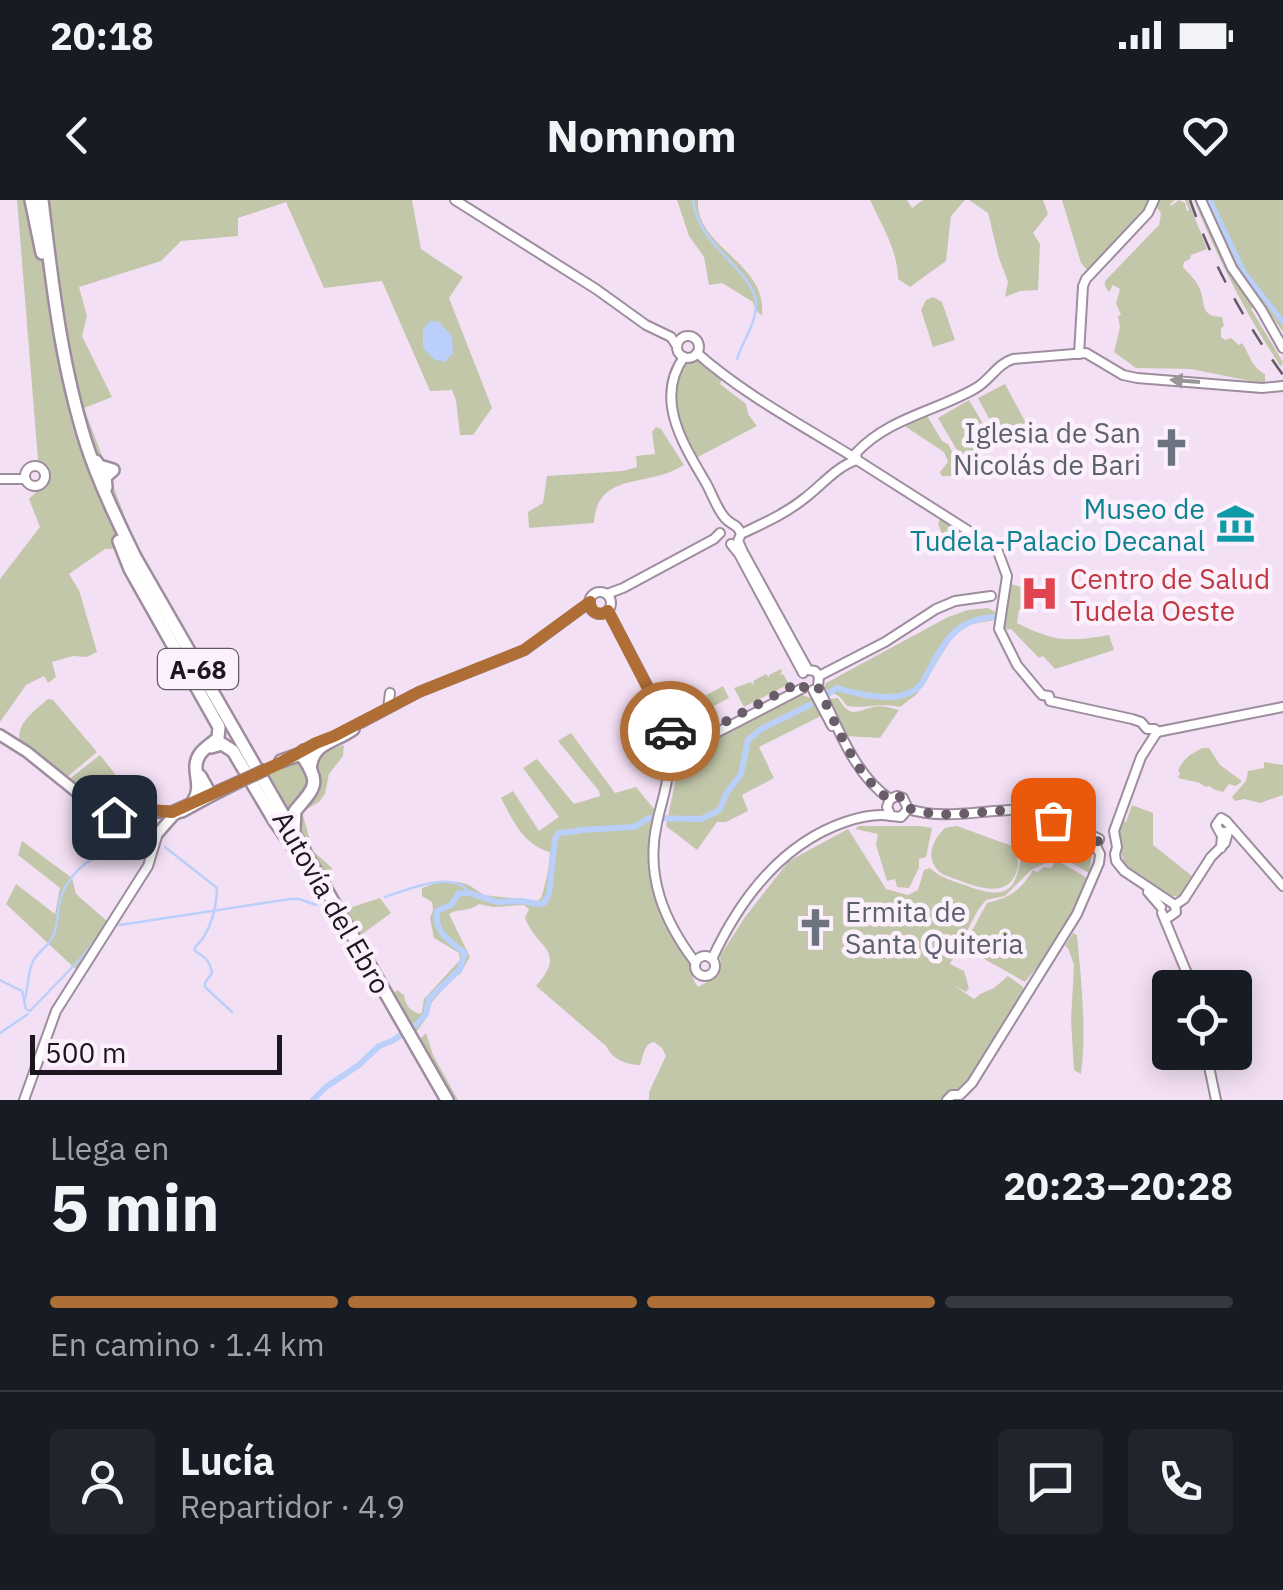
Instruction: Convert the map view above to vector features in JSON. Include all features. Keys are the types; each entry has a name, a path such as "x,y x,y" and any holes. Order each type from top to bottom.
{"highway":[{"name":"Autovía del Ebro","path":"39,200 53,332 90,476 140,582 294,850 398,1021"},
{"path":"74,414 99,466 113,470 105,476 105,483 128,537 124,544 130,569 220,727 218,738 196,763 199,790 193,802"},
{"name":"Autovía del Ebro","path":"124,544 339,912 439,1100"},
{"path":"227,720 280,801 295,804 308,794 311,779 302,751 326,740"},
{"path":"276,764 305,763 318,749 359,725"},
{"path":"207,789 198,768 202,756 216,746 228,746 294,850"},
{"path":"305,763 314,787 294,812 293,828 339,912"},
{"path":"182,811 207,789 225,787"},
{"name":"Autovía del Ebro","path":"412,1046 447,1100"}],"main road":[{"path":"0,734 97,808 148,827 166,824 174,815 359,725"},
{"path":"225,787 239,782"},
{"path":"148,827 152,810 172,812 193,802 207,789"},
{"path":"161,813 166,824"}],"street":[{"path":"456,200 609,295 648,324 680,348 692,357 698,346 695,339 688,336 680,348 667,384 670,425 861,770 898,818 907,811 940,815 1039,812 1068,821 1100,839 1110,836 1116,840"},
{"path":"1082,354 1086,279 1148,213 1154,200"},
{"path":"1200,200 1232,268 1283,348"},
{"path":"696,353 779,412 992,546 1000,553 1006,576 999,629 1017,665 1046,698 1132,718 1142,722 1151,734"},
{"path":"359,725 425,692 528,651 566,622 604,606 644,577 712,539 771,522 804,500 870,441 898,423 976,388 1004,362 1082,354 1137,378 1262,388 1283,386"},
{"path":"0,478 23,476"},
{"path":"410,696 524,650 590,602 595,593 682,757 672,763 669,774 658,828 658,870 676,928 697,960 699,975 708,976 714,970 711,958 748,894 780,857 827,827 882,811 896,796 903,798 907,811"},
{"path":"991,600 998,593 1004,594"},
{"path":"672,763 663,756 676,746 886,642 942,607 955,601 991,600 1002,606"},
{"path":"590,602 604,606"},
{"path":"359,725 440,680"},
{"path":"1151,734 1283,707"},
{"path":"1151,734 1110,833 1100,839 1096,849 1116,861 1168,910"},
{"path":"948,1100 952,1096 964,1098 1077,914 1107,855 1118,847 1114,831 1151,734"},
{"path":"24,1100 56,1012 148,866 153,850 148,827"},
{"path":"1168,910 1184,899 1227,840 1227,831 1283,888"},
{"path":"1168,910 1167,928 1185,970"},
{"path":"697,960 711,958"},
{"path":"1210,1070 1216,1100"}],"green space":[{"path":"17,200 412,200 421,249 463,277 449,298 492,408 473,435 460,435 452,390 430,391 382,281 324,288 286,202 238,218 238,236 181,241 161,261 79,287 87,316 82,336 112,397 84,408 137,549 105,549 69,574 79,590 97,652 52,662 56,677 48,683 44,676 26,685 0,722 0,579 40,527 29,499 50,478 47,468 38,460"},
{"path":"677,200 698,200 700,217 708,231 754,282 761,297 762,316 753,302 722,283 709,285 704,257 689,236"},
{"path":"870,200 907,200 912,208 923,200 965,200 951,216 946,261 910,287 898,279 892,249"},
{"path":"969,200 1043,200 1048,214 1033,233 1040,244 1038,290 1005,297 1008,282 988,213"},
{"path":"1062,200 1175,200 1171,206 1179,200 1185,203 1187,211 1188,200 1207,249 1191,255 1183,267 1198,284 1206,311 1222,317 1221,337 1242,343 1265,374 1265,384 1191,369 1136,368 1114,352 1120,327 1116,303 1120,289 1113,285 1109,292 1105,281 1159,225 1161,214 1154,202 1144,217 1140,214 1088,271 1081,263"},
{"path":"1194,200 1283,200 1283,332 1263,303 1251,309 1283,362 1281,367 1233,286"},
{"path":"933,297 942,302 955,340 933,347 921,310 926,300"},
{"path":"697,360 722,378 720,384 746,404 757,426 696,458 680,424 676,389 684,364"},
{"path":"1005,384 1027,425 1000,439 978,398"},
{"path":"969,400 995,444 964,462 938,418"},
{"path":"926,414 962,470 951,476 942,476 940,472 948,462 944,452 903,425"},
{"path":"656,427 684,465 608,492 596,509 594,523 529,528 528,512 543,503 547,476 637,467 636,456 655,454 652,432"},
{"path":"941,519 967,535 970,547 949,555 938,523"},
{"path":"1011,584 1029,589 1017,623 1062,639 1109,635 1114,650 1055,669 1011,629 1005,630"},
{"path":"988,608 997,613 995,620 972,624 954,635 917,694 900,707 847,706 824,688 826,683 948,617"},
{"path":"781,669 779,675 783,674 789,684 744,707 734,688 751,682 754,686 753,681 766,674 769,678"},
{"path":"723,686 729,698 674,727 668,716"},
{"path":"799,694 811,698 821,716 759,747 774,778 742,795 748,811 726,822 717,822 697,850 666,826 678,768 689,753"},
{"path":"838,698 846,709 854,712 876,706 899,710 880,738 846,736 828,702"},
{"path":"48,699 97,752 68,780 100,755 141,807 140,815 125,815 94,801 21,743 23,725"},
{"path":"571,733 615,793 636,787 654,809 650,857 656,902 698,987 718,976 720,956 789,861 848,829 886,889 908,895 918,890 924,870 930,868 944,878 973,888 1001,892 1009,888 1028,841 1045,824 1088,846 1092,855 1089,873 1060,856 1031,870 1005,896 986,900 978,910 950,964 964,971 969,988 966,992 952,984 974,999 1008,976 1023,987 1024,995 966,1086 944,1100 649,1100 666,1056 662,1048 654,1042 648,1045 640,1065 620,1060 536,986 550,957 525,918 529,909 524,905 479,904 452,912 449,914 470,957 460,974 432,1002 428,1016 416,1032 418,1041 426,1033 433,1055 458,1100 443,1100 396,1022 401,1019 390,998 397,990 409,1007 420,1014 424,999 460,960 459,953 434,938 432,902 422,896 422,888 439,882 459,882 484,895 537,901 541,898 550,852 526,838 501,798 513,791 539,831 559,817 523,768 537,759 574,804 600,796 558,741"},
{"path":"344,745 343,756 329,774 325,794 302,812 313,851 332,868 329,881 321,886 264,770"},
{"path":"1202,748 1209,748 1220,765 1242,781 1236,786 1229,784 1223,792 1178,778 1183,762"},
{"path":"1264,762 1283,765 1283,795 1260,803 1235,801 1232,797 1246,781 1248,771 1264,768"},
{"path":"1132,805 1153,813 1153,845 1192,876 1179,896 1172,896 1124,864 1117,835 1121,820 1126,822"},
{"path":"957,826 1012,846 1018,864 1009,884 1001,888 981,887 937,869 932,857 936,839 945,828"},
{"path":"932,828 926,857 919,859 909,888 897,887 895,879 887,881 876,845 878,834 855,829"},
{"path":"22,841 72,878 76,894 115,928 83,976 6,904 16,884 55,914 60,888 18,855"},
{"path":"1056,860 1089,883 1053,948 1025,982 963,947 987,903 1014,892 1033,870 1051,868"},
{"path":"380,898 391,913 357,938 343,910"},
{"path":"1073,933 1077,935 1083,1005 1081,1074 1074,1070 1074,965 1065,946"}],"water":[{"path":"430,321 439,322 452,336 453,353 445,362 435,360 423,348 423,329"}],"waterway":[{"path":"693,200 705,232 754,295 753,321 737,359"},
{"path":"1210,200 1244,272 1283,322"},
{"path":"828,694 837,688 894,697 914,690 949,638 968,623 995,617"},
{"path":"580,830 634,827 649,818 701,819 714,813 741,774 748,740 761,729 810,705"},
{"path":"313,1100 379,1046 416,1025 426,1014 429,999 460,969 465,953 441,931 437,911 451,905 459,893 497,902 544,903 549,894 555,839 559,833 578,831"},
{"path":"24,1001 31,966 53,936 68,883 85,864 136,832"},
{"path":"165,847 217,888 212,920 195,951 211,969 205,987 232,1012"},
{"path":"385,897 442,882 463,886 469,893"},
{"path":"120,925 290,899 316,905"},
{"path":"0,980 22,991 30,1011 100,934"},
{"path":"0,1033 28,1014"}],"railway":[{"path":"1190,200 1230,291 1283,375"}],"way so far":[{"path":"670,731 674,743 680,746 800,682 806,690 818,687 861,770 890,800 900,797 906,800 908,808 940,815 1048,813 1099,839 1097,843 1053,820"}],"place":[{"name":"Iglesia de San Nicolás de Bari","path":"1171,448"},
{"name":"Museo de Tudela-Palacio Decanal","path":"1235,524"},
{"name":"Centro de Salud Tudela Oeste","path":"1040,594"},
{"name":"Ermita de Santa Quiteria","path":"815,927"}],"route":[{"path":"114,817 124,820 152,810 172,812 278,764 419,692 524,650 590,602 596,613 608,611 670,731"}]}
